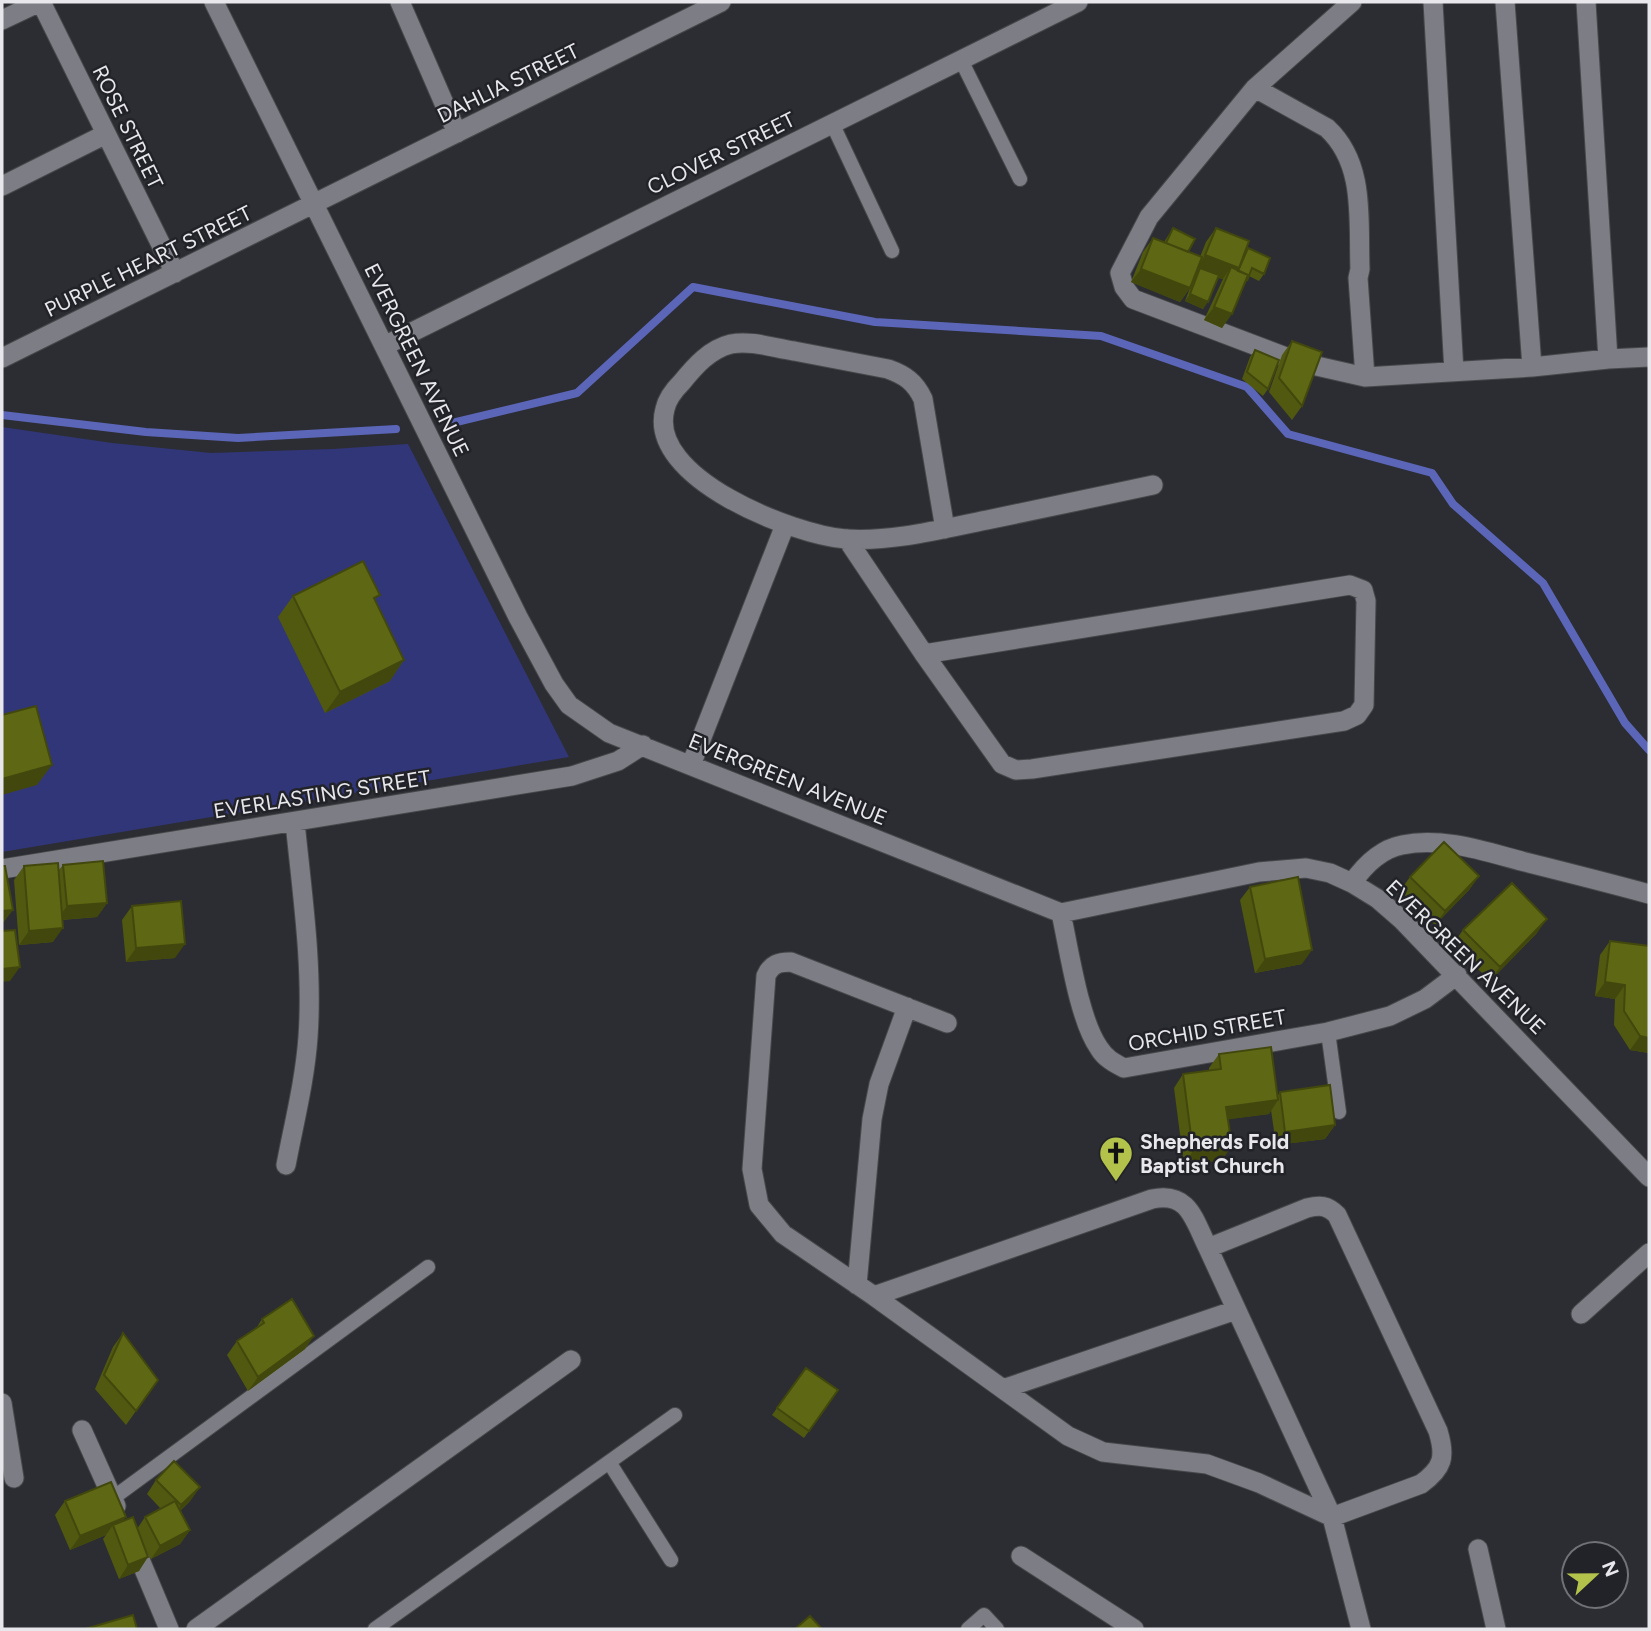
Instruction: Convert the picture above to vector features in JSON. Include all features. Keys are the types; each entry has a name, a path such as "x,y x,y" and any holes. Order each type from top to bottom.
{"street":[{"path":"2,20 40,2"},
{"name":"ROSE STREET","path":"40,2 175,273"},
{"name":"EVERGREEN AVENUE","path":"214,2 518,617 554,684 569,705 586,719 609,733 1061,913 1259,872 1306,869 1330,873 1378,899 1401,919 1645,1164"},
{"path":"400,2 457,133"},
{"name":"DAHLIA STREET","path":"314,204 721,2"},
{"path":"1352,2 1255,89 1149,217 1120,273 1124,287 1133,299 1286,357 1365,377 1649,357"},
{"path":"1433,2 1454,372"},
{"path":"1505,2 1532,367"},
{"path":"1586,2 1608,359"},
{"name":"CLOVER STREET","path":"384,346 1074,3"},
{"path":"1255,89 1327,128 1340,143 1352,164 1356,179 1360,269 1357,278 1365,377"},
{"path":"2,186 106,134"},
{"name":"PURPLE HEART STREET","path":"2,358 314,204"},
{"path":"945,529 923,399 916,384 901,374 888,369 755,344 732,344 713,351 696,365 674,391 665,408 663,427 673,449 694,475 722,496 785,525 810,533 847,539 881,538 945,529 1153,485"},
{"path":"691,765 785,525"},
{"path":"847,539 923,654 1002,764 1016,770 1344,721 1357,715 1364,705 1366,601 1363,590 1350,585 923,654"},
{"name":"EVERLASTING STREET","path":"2,869 572,776 618,761 643,745"},
{"path":"286,1165 301,1092 308,1037 308,983 295,822"},
{"path":"1352,883 1362,868 1380,855 1400,845 1427,842 1467,847 1649,894"},
{"name":"ORCHID STREET","path":"1061,913 1088,1030 1100,1050 1124,1068 1328,1032 1390,1016 1425,999 1457,975"},
{"path":"947,1023 791,962 774,964 766,976 752,1169 759,1205 783,1234 1068,1436 1102,1452 1207,1464 1259,1483 1332,1517 1421,1484 1432,1475 1441,1464 1444,1448 1438,1431 1340,1221 1328,1207 1317,1205 1307,1208 1208,1248"},
{"path":"857,1285 872,1119 879,1084 907,1007"},
{"path":"874,1296 1164,1197 1177,1198 1185,1205 1208,1248 1332,1517 1361,1629"},
{"path":"1581,1314 1649,1253"},
{"path":"1003,1389 1236,1310"},
{"path":"196,1629 571,1360"},
{"path":"2,1403 14,1478"},
{"path":"82,1430 169,1629"},
{"path":"1478,1549 1496,1629"},
{"path":"1021,1556 1134,1629"}],"lane":[{"path":"961,60 1020,179"},
{"path":"832,123 892,251"},
{"path":"1328,1032 1339,1112"},
{"path":"113,1498 428,1267"},
{"path":"375,1629 675,1415"},
{"path":"609,1461 671,1560"},
{"path":"968,1629 984,1615 997,1629"}],"shaded area":[{"path":"2,427 112,443 211,453 408,444 569,757 2,852"}],"building":[{"path":"1173,228 1195,239 1188,252 1166,243"},
{"path":"1216,228 1249,241 1239,268 1205,255"},
{"path":"1153,238 1202,257 1190,288 1141,269"},
{"path":"1248,248 1270,258 1264,274 1252,268 1247,281 1248,275 1238,271"},
{"path":"1231,267 1248,275 1232,314 1214,307"},
{"path":"1200,268 1219,275 1208,302 1190,294"},
{"path":"1292,341 1322,352 1302,406 1279,378"},
{"path":"1255,350 1279,360 1268,389 1247,372"},
{"path":"363,561 380,595 374,598 404,660 340,692 293,596"},
{"path":"36,706 52,765 2,779 2,715"},
{"path":"1444,842 1479,876 1445,911 1410,877"},
{"path":"103,861 107,903 67,906 63,865"},
{"path":"58,863 63,928 29,931 24,866"},
{"path":"2,866 5,866 13,910 2,911"},
{"path":"1298,877 1312,950 1265,959 1250,887"},
{"path":"1512,883 1547,919 1500,967 1463,930"},
{"path":"181,901 185,944 136,948 132,906"},
{"path":"15,930 20,967 2,969 2,931"},
{"path":"1610,941 1649,946 1649,1038 1640,1036 1624,1011 1625,985 1605,982"},
{"path":"1271,1047 1278,1100 1226,1107 1232,1146 1193,1151 1183,1074 1221,1069 1219,1054"},
{"path":"1330,1085 1335,1125 1285,1132 1280,1092"},
{"path":"292,1299 314,1336 258,1377 237,1341 264,1323 262,1319"},
{"path":"123,1333 158,1380 136,1411 104,1375"},
{"path":"806,1368 838,1390 809,1431 777,1408"},
{"path":"174,1461 200,1487 181,1505 156,1480"},
{"path":"111,1482 126,1517 80,1536 65,1501"},
{"path":"175,1501 190,1530 160,1546 145,1517"},
{"path":"133,1517 148,1557 128,1565 113,1525"},
{"path":"133,1615 137,1629 85,1629"},
{"path":"810,1616 822,1629 795,1629"}],"waterway":[{"path":"448,424 577,393 693,287 875,322 1101,336 1247,387 1288,434 1432,473 1453,504 1543,583 1625,723 1649,750"},
{"path":"2,415 146,432 238,438 396,429"}],"place":[{"name":"Shepherds Fold Baptist Church","path":"1116,1183"}]}
